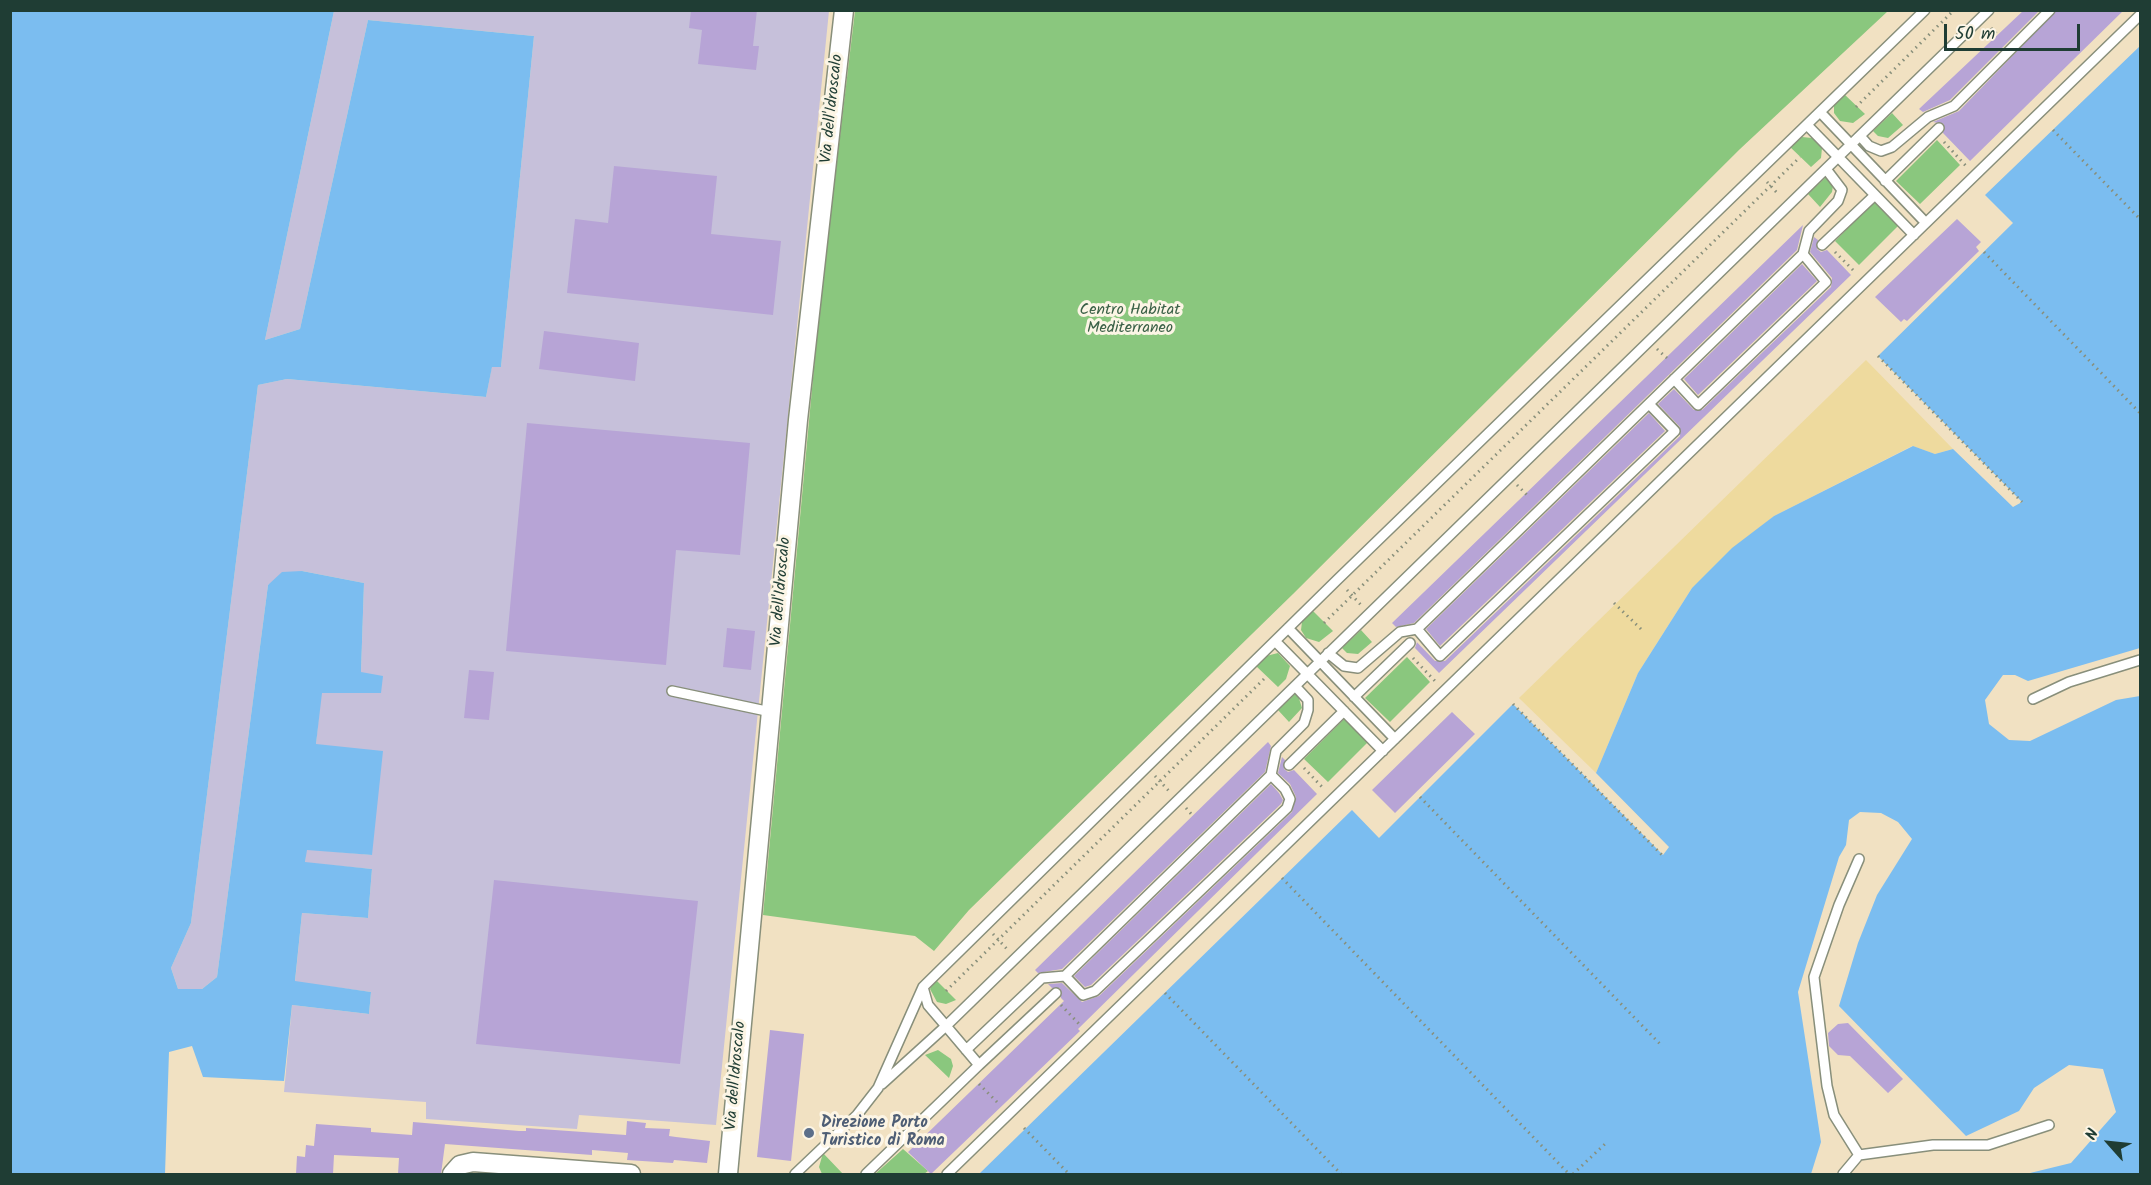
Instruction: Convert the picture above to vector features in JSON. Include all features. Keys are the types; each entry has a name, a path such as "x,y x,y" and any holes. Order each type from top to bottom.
{"street":[{"name":"Via dell'Idroscalo","path":"728,1174 798,420 844,10"},
{"path":"452,1174 460,1165 473,1162 631,1174"}],"lane":[{"path":"878,1088 923,987 1288,628 1925,10"},
{"path":"801,1173 857,1114 878,1088 946,1026 1989,10"},
{"path":"1860,136 1869,146 1881,152 1892,147 1928,117 1954,106 2050,10"},
{"path":"947,1174 2140,15"},
{"path":"1820,112 1926,223"},
{"path":"1807,125 1914,235"},
{"path":"1885,181 1936,131"},
{"path":"1328,653 1344,666 1358,668 1400,632 1417,630 1803,254 1809,231 1838,201 1842,190 1826,169"},
{"path":"1824,244 1875,195"},
{"path":"1674,380 1698,405 1827,282 1803,254"},
{"path":"1417,630 1440,656 1675,431 1649,404"},
{"path":"1288,628 1395,739"},
{"path":"1275,641 1383,751"},
{"path":"1354,697 1407,646"},
{"path":"2033,699 2069,682 2140,660"},
{"path":"966,1050 1042,978 1065,976 1271,775 1276,751 1304,723 1308,710 1308,700 1295,686"},
{"path":"672,691 771,712"},
{"path":"1292,762 1344,711"},
{"path":"1065,976 1083,995 1095,992 1279,816 1287,807 1290,799 1285,789 1271,775"},
{"path":"1859,859 1839,905 1814,978 1827,1086 1834,1115 1859,1155"},
{"path":"923,987 927,1005 979,1065"},
{"path":"866,1174 1054,994"},
{"path":"1843,1174 1859,1155 1933,1145 1988,1145 2049,1125"}],"path":[{"path":"1857,106 1954,10"},
{"path":"2053,130 2140,219"},
{"path":"1936,131 1970,169"},
{"path":"1324,623 1800,157"},
{"path":"1824,244 1859,276"},
{"path":"1984,252 2140,413"},
{"path":"1878,356 2022,501"},
{"path":"1614,603 1642,630"},
{"path":"1407,646 1445,691"},
{"path":"946,991 1267,676"},
{"path":"1513,704 1663,856"},
{"path":"1292,762 1334,799"},
{"path":"1420,797 1662,1046"},
{"path":"1282,878 1571,1174 1605,1144"},
{"path":"1165,993 1341,1174"},
{"path":"1054,994 1091,1035"},
{"path":"970,1074 1009,1114"},
{"path":"1024,1128 1069,1174"}],"shaded area":[{"path":"334,11 829,11 716,1125 579,1115 577,1129 426,1119 426,1102 284,1092 292,1005 369,1014 371,992 295,982 302,913 368,918 372,869 305,863 306,849 372,855 316,744 321,693 381,693 361,672 364,583 302,571 268,585 217,977 202,989 178,989 171,968 191,923 258,385 287,379 486,397 492,366 501,367 534,36 368,20 300,329 265,340"}],"green space":[{"name":"Centro Habitat Mediterraneo","path":"855,10 1888,11 1740,149 1293,594 969,910 934,951 915,936 763,915 820,303"},
{"path":"1844,94 1865,114 1853,123 1840,121 1834,113 1834,104"},
{"path":"1892,113 1903,125 1888,138 1878,136 1873,131"},
{"path":"1802,137 1812,138 1822,148 1821,158 1811,167 1789,146"},
{"path":"1937,140 1960,165 1920,204 1896,181"},
{"path":"1827,176 1833,186 1832,192 1820,207 1808,194"},
{"path":"1876,200 1899,225 1859,265 1835,241"},
{"path":"1312,610 1333,631 1319,642 1306,638 1301,630 1302,622"},
{"path":"1361,630 1372,642 1358,654 1347,653 1342,648"},
{"path":"1278,653 1290,666 1286,679 1278,687 1256,666 1266,656"},
{"path":"1407,657 1430,682 1390,722 1365,698"},
{"path":"1297,692 1302,708 1289,722 1278,710"},
{"path":"1345,718 1368,742 1328,782 1304,759"},
{"path":"935,979 956,1000 946,1004 937,1002 930,989"},
{"path":"938,1050 951,1059 953,1066 949,1078 925,1055"},
{"path":"903,1149 928,1171 924,1174 875,1174"},
{"path":"823,1153 843,1174 822,1174 819,1167"}],"sand":[{"path":"1866,360 1953,449 1935,454 1912,446 1774,516 1692,588 1638,673 1596,773 1519,698"}],"water":[{"path":"10,11 334,11 265,340 300,329 368,20 534,36 501,367 492,367 486,397 287,379 258,385 191,923 171,968 178,989 202,989 217,977 268,585 282,572 302,571 364,583 361,672 383,676 381,693 322,693 316,744 383,751 372,855 307,850 305,862 372,869 368,918 302,913 295,981 371,992 369,1014 292,1005 284,1081 203,1077 192,1046 169,1052 165,1174 11,1174"},
{"path":"2140,46 2140,648 2028,681 2015,675 2003,675 1985,700 1989,724 2009,740 2030,741 2116,700 2140,696 2140,1174 2026,1174 2071,1163 2116,1112 2103,1069 2069,1065 2034,1088 2019,1111 1966,1136 1839,1006 1858,943 1877,895 1912,839 1898,822 1881,813 1860,812 1849,820 1846,845 1839,857 1798,992 1821,1142 1811,1174 979,1174 1352,810 1379,838 1513,704 1663,855 1669,847 1596,773 1638,673 1692,588 1732,548 1774,516 1913,446 1935,454 1953,449 2013,507 2022,502 1878,356 2013,223 1985,195"}],"building":[{"path":"691,10 757,10 753,46 759,46 756,70 698,64 702,30 689,28"},
{"path":"2024,10 2040,10 1950,100 1923,112 1919,109"},
{"path":"2057,10 2124,10 1970,161 1943,133 1944,124 1933,122 1959,111"},
{"path":"614,166 717,176 711,234 781,241 773,315 567,293 575,219 608,223"},
{"path":"1957,219 1981,242 1976,247 1979,251 1907,321 1904,319 1901,322 1875,297"},
{"path":"1803,225 1797,250 1414,623 1396,627 1392,623"},
{"path":"1814,237 1818,240 1817,249 1821,252 1827,250 1851,275 1439,673 1415,648 1417,642 1435,661 1445,661 1680,436 1680,427 1658,404 1674,389 1694,410 1702,410 1831,287 1832,278 1810,252"},
{"path":"1802,264 1817,281 1698,395 1684,379"},
{"path":"544,331 639,343 635,381 539,369"},
{"path":"1649,413 1665,431 1440,646 1426,629"},
{"path":"527,423 750,443 740,555 676,550 666,665 506,651"},
{"path":"727,628 755,631 751,670 723,667"},
{"path":"469,670 494,672 489,720 464,718"},
{"path":"1452,712 1475,734 1395,813 1372,790"},
{"path":"1268,742 1271,746 1265,772 1062,969 1038,973 1035,970"},
{"path":"1282,757 1285,760 1284,769 1288,772 1294,770 1317,794 1078,1029 1080,1031 931,1174 908,1152 1064,1001 1061,998 1060,988 1052,988 1048,984 1062,983 1082,1002 1099,996 1292,812 1296,797 1290,784 1278,773"},
{"path":"1271,784 1283,800 1281,804 1091,985 1085,987 1074,976"},
{"path":"494,880 698,901 680,1064 476,1044"},
{"path":"1848,1023 1903,1079 1888,1093 1850,1056 1838,1055 1829,1046 1828,1033 1838,1024"},
{"path":"770,1030 804,1034 791,1161 757,1157"},
{"path":"627,1121 646,1123 645,1128 670,1129 669,1136 710,1141 707,1163 627,1160 628,1153 592,1150 592,1155 445,1144 441,1174 398,1174 399,1158 334,1155 333,1174 296,1174 297,1156 305,1157 306,1145 314,1146 316,1124 371,1128 371,1132 412,1135 413,1122 519,1131 526,1131 526,1128 626,1135"}],"place":[{"name":"Direzione Porto Turistico di Roma","path":"809,1133"}]}
